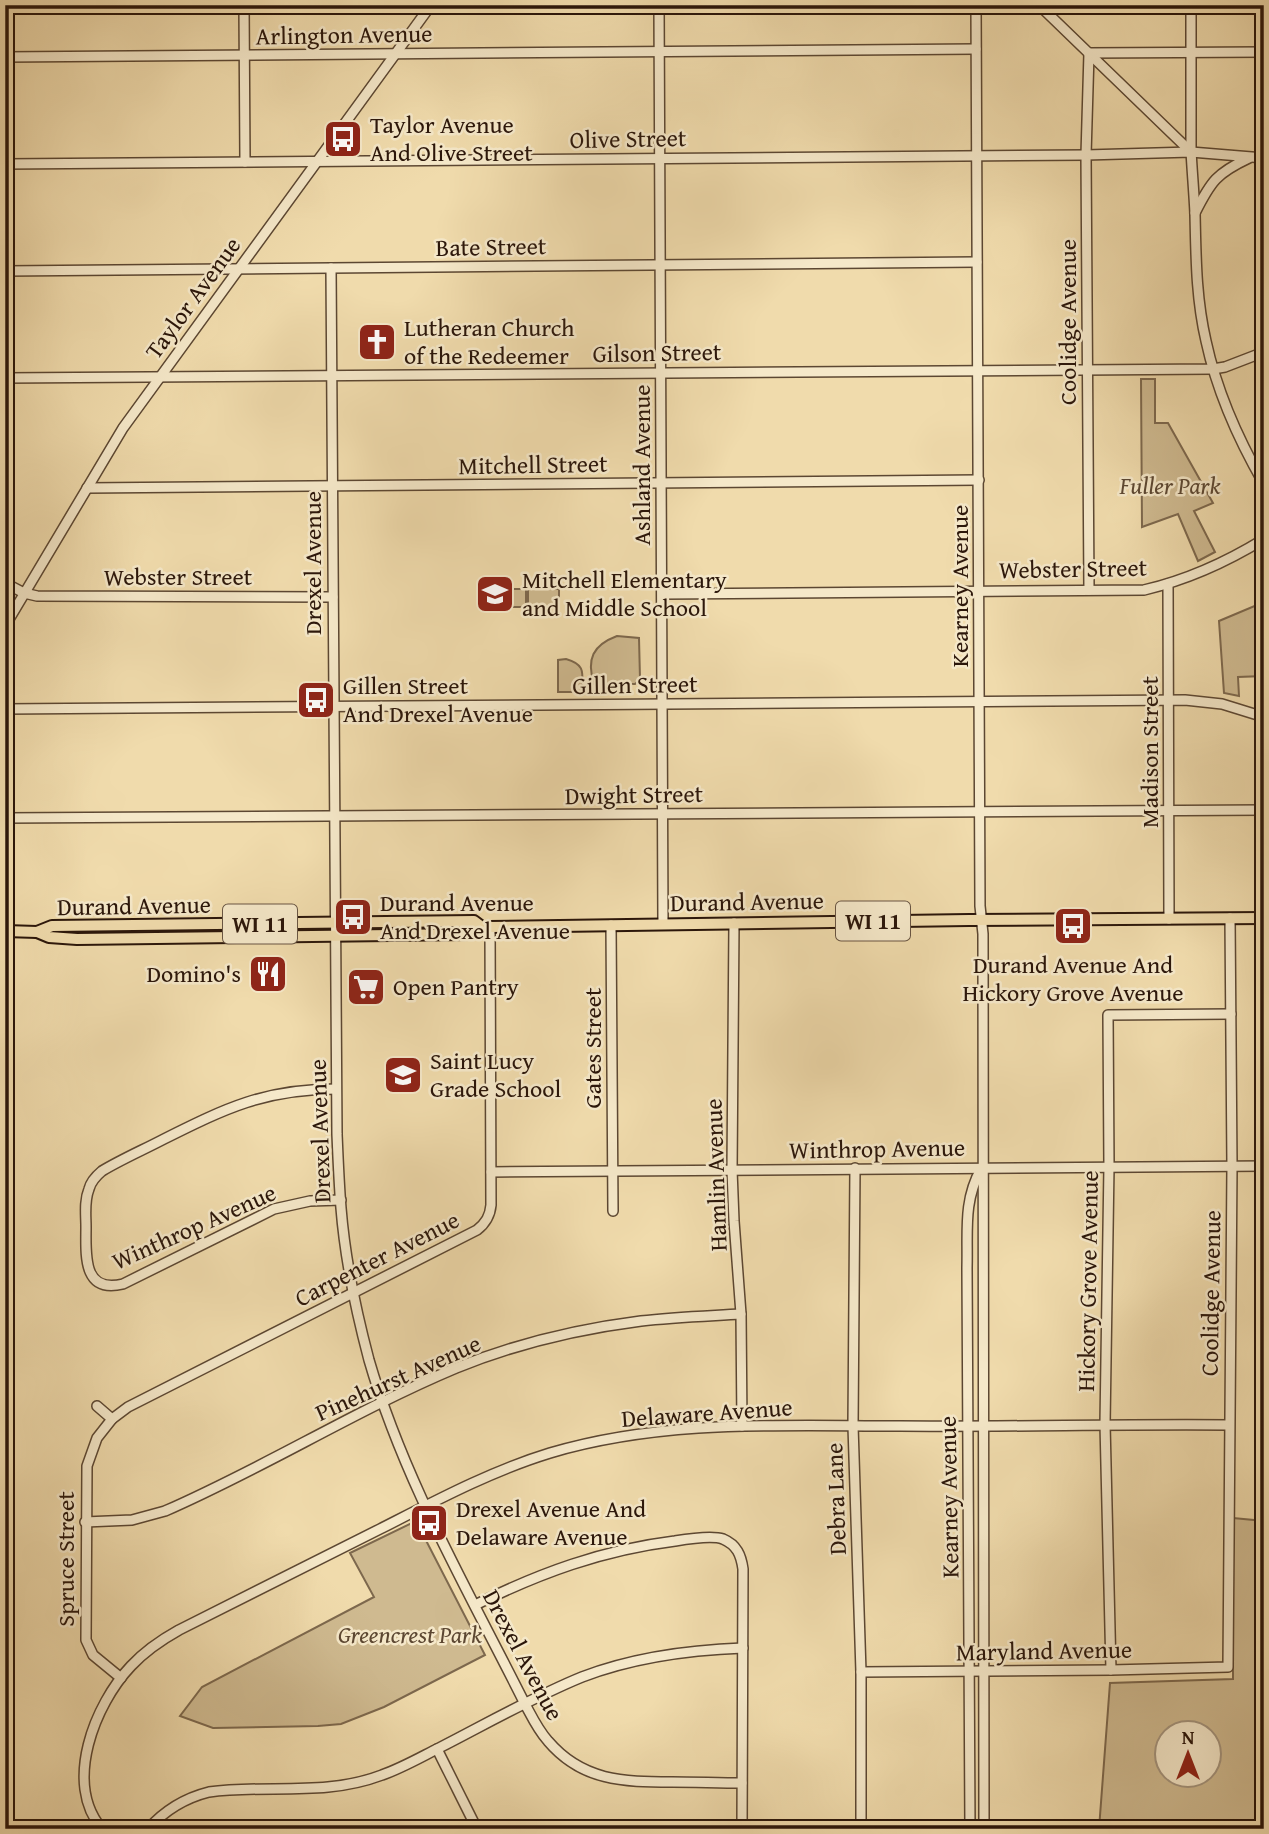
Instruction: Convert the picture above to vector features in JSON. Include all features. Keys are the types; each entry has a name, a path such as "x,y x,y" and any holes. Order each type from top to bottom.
{"main road":[{"name":"Durand Avenue","path":"5,931 37,932 49,937 77,939 472,934 486,927 1264,918"},
{"name":"Durand Avenue","path":"37,932 52,926 474,921 486,927"}],"street":[{"path":"244,5 245,162"},
{"name":"Taylor Avenue","path":"5,626 123,428 431,5"},
{"name":"Ashland Avenue","path":"659,5 663,924"},
{"name":"Kearney Avenue","path":"976,5 980,906 983,934 984,1829"},
{"path":"1039,5 1191,152"},
{"path":"1191,5 1191,152 1198,301 1213,369 1232,423 1264,484"},
{"name":"Arlington Avenue","path":"5,57 976,49"},
{"path":"1089,53 1264,52"},
{"name":"Coolidge Avenue","path":"1089,53 1086,155 1089,590"},
{"name":"Olive Street","path":"5,164 1191,152 1264,158"},
{"path":"1195,213 1215,178 1231,166 1251,157"},
{"name":"Bate Street","path":"5,271 978,262"},
{"name":"Drexel Avenue","path":"331,268 336,1089 341,1200 354,1293 369,1359 393,1432 425,1506 537,1727 556,1751 594,1774 613,1780 632,1783 743,1783"},
{"name":"Gilson Street","path":"5,378 1213,369 1264,352"},
{"name":"Mitchell Street","path":"87,488 979,480"},
{"name":"Webster Street","path":"663,594 1144,590 1219,565 1264,539"},
{"path":"5,583 24,593"},
{"name":"Madison Street","path":"1168,584 1169,919"},
{"name":"Webster Street","path":"24,593 37,596 332,597"},
{"name":"Gillen Street","path":"5,709 1194,701 1222,704 1264,717"},
{"name":"Dwight Street","path":"5,818 1264,810"},
{"name":"Coolidge Avenue","path":"1228,1667 1232,1166 1230,918"},
{"name":"Hamlin Avenue","path":"734,923 732,1170 741,1314 742,1426"},
{"name":"Gates Street","path":"611,925 613,1211"},
{"name":"Carpenter Avenue","path":"100,1433 128,1407 483,1225 490,1212 491,1172 486,927"},
{"name":"Hickory Grove Avenue","path":"1111,1671 1105,1424 1109,1166 1108,1015 1231,1014"},
{"name":"Winthrop Avenue","path":"336,1089 280,1093 237,1104 102,1171 87,1192 88,1270 105,1284 116,1286 274,1209 310,1200 341,1200"},
{"name":"Winthrop Avenue","path":"491,1172 1264,1166"},
{"name":"Kearney Avenue","path":"970,1829 968,1201 982,1167"},
{"name":"Debra Lane","path":"855,1168 853,1426 861,1672 861,1829"},
{"name":"Pinehurst Avenue","path":"85,1522 132,1520 165,1511 383,1402 458,1368 518,1347 580,1331 643,1321 741,1314"},
{"path":"97,1406 112,1419"},
{"name":"Delaware Avenue","path":"121,1678 142,1656 166,1637 425,1506 499,1471 550,1453 602,1440 656,1431 742,1426 1229,1425"},
{"name":"Spruce Street","path":"100,1433 93,1445 87,1466 86,1640 97,1660 121,1678"},
{"path":"475,1605 536,1576 620,1550 688,1539 720,1538 732,1545 742,1558 743,1569 742,1829"},
{"path":"148,1829 176,1805 200,1794 344,1786 383,1775 525,1704 614,1666 682,1652 743,1648"},
{"name":"Maryland Avenue","path":"861,1672 1111,1671 1228,1667"},
{"path":"103,1829 93,1817 87,1801 86,1759 99,1716 121,1678"},
{"path":"437,1749 477,1829"}],"green space":[{"name":"Fuller Park","path":"1141,379 1155,379 1155,423 1168,423 1213,503 1194,511 1215,552 1198,561 1178,514 1142,527"},
{"path":"496,589 526,589 526,607 496,607"},
{"path":"528,589 559,589 559,607 528,607"},
{"path":"1264,602 1264,676 1238,677 1239,696 1224,693 1219,621"},
{"path":"617,636 639,638 640,679 635,684 594,684 591,660 602,644"},
{"path":"566,659 577,664 582,671 582,692 558,692 558,660"},
{"path":"1233,1518 1264,1521 1264,1829 1099,1829 1110,1683 1233,1679"},
{"name":"Greencrest Park","path":"416,1521 485,1655 384,1707 341,1724 213,1728 180,1716 202,1687 374,1597 350,1553"}],"place":[{"name":"Taylor Avenue And Olive Street","path":"343,139"},
{"name":"Lutheran Church of the Redeemer","path":"377,342"},
{"name":"Mitchell Elementary and Middle School","path":"495,594"},
{"name":"Gillen Street And Drexel Avenue","path":"316,700"},
{"name":"Durand Avenue And Drexel Avenue","path":"353,917"},
{"name":"Durand Avenue And Hickory Grove Avenue","path":"1073,926"},
{"name":"Domino's","path":"268,974"},
{"name":"Open Pantry","path":"366,987"},
{"name":"Saint Lucy Grade School","path":"403,1075"},
{"name":"Drexel Avenue And Delaware Avenue","path":"429,1523"}]}
